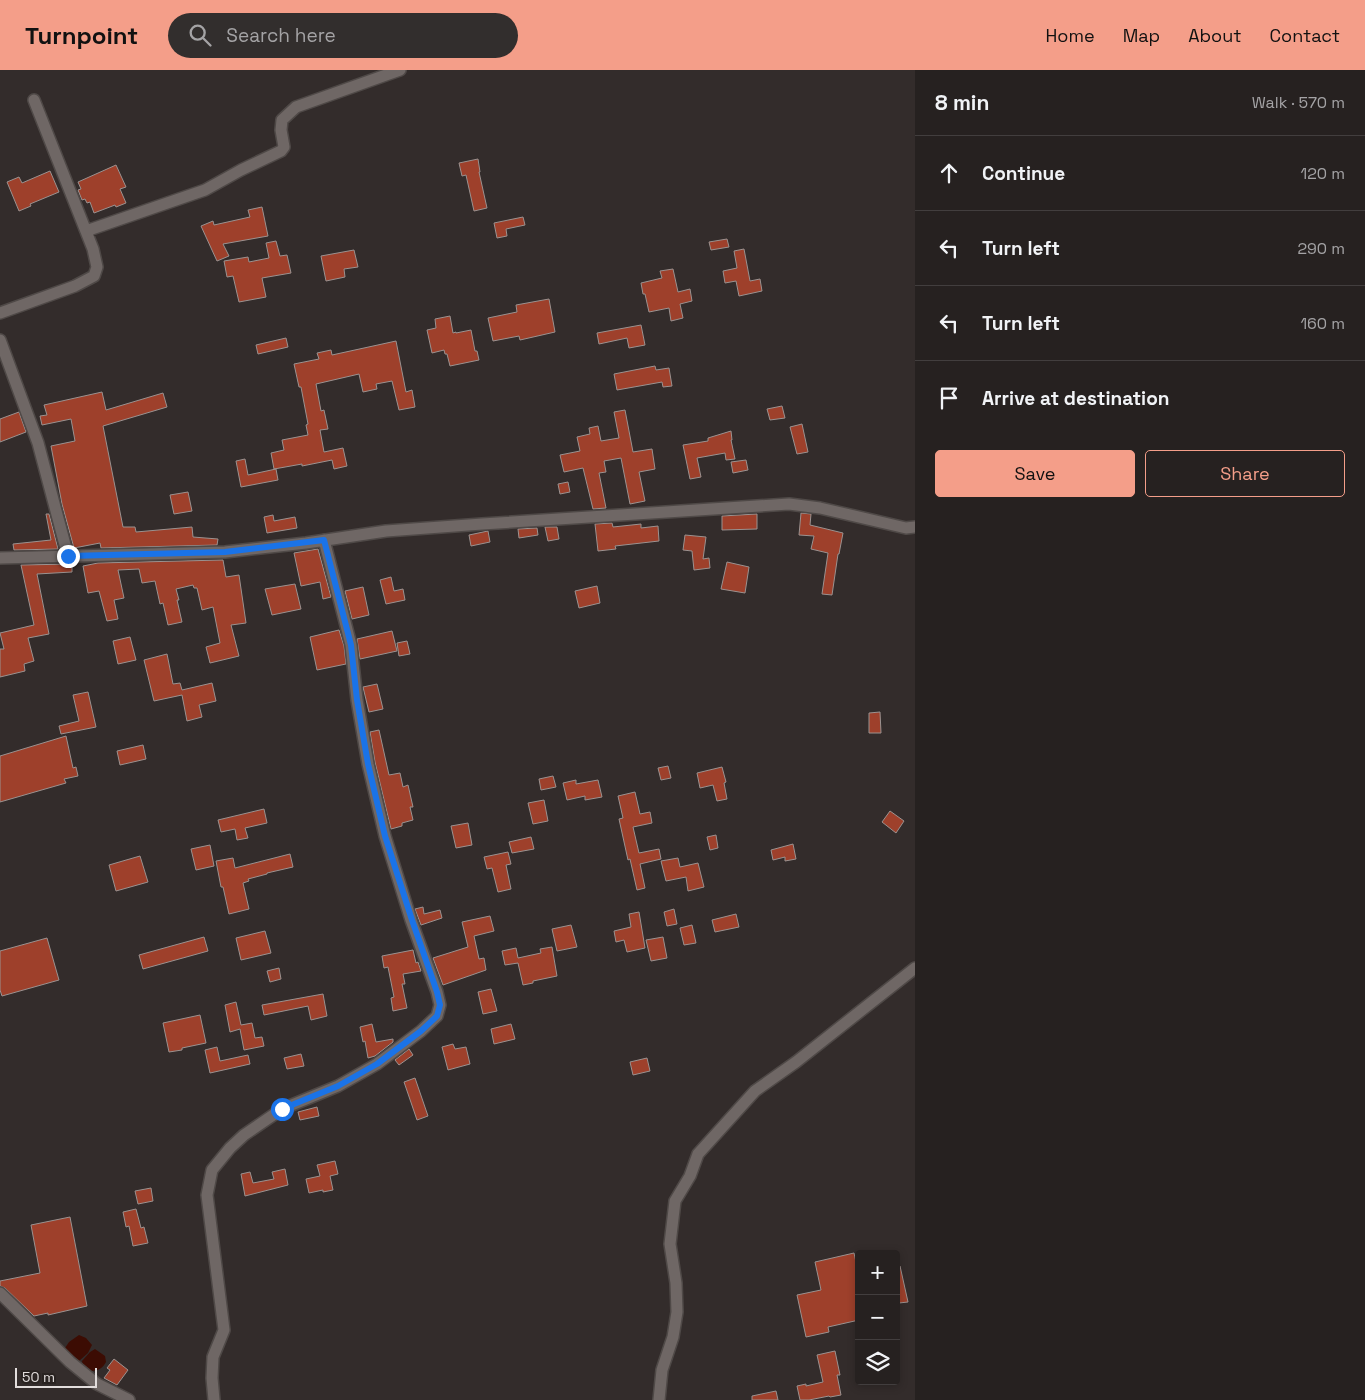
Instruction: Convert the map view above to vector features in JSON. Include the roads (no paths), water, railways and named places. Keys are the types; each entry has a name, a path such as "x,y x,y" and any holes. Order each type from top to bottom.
{"street":[{"path":"86,231 205,190 281,151 284,146 281,130 282,120 296,107 400,70"},
{"path":"0,313 75,286 94,276 97,267 93,249 34,100"},
{"path":"0,340 38,442 68,556"},
{"path":"0,558 225,552 386,531 789,504 820,508 906,528 915,527"},
{"path":"214,1400 213,1357 224,1330 207,1195 212,1170 230,1148 244,1135 282,1109 338,1086 377,1064 421,1031 437,1016 440,1005 385,836 368,764 357,700 351,645 324,540"},
{"path":"659,1400 662,1370 673,1337 677,1312 676,1283 670,1244 675,1201 690,1176 698,1154 755,1091 796,1062 915,968"},
{"path":"0,1292 70,1362 96,1384 129,1400"}]}
